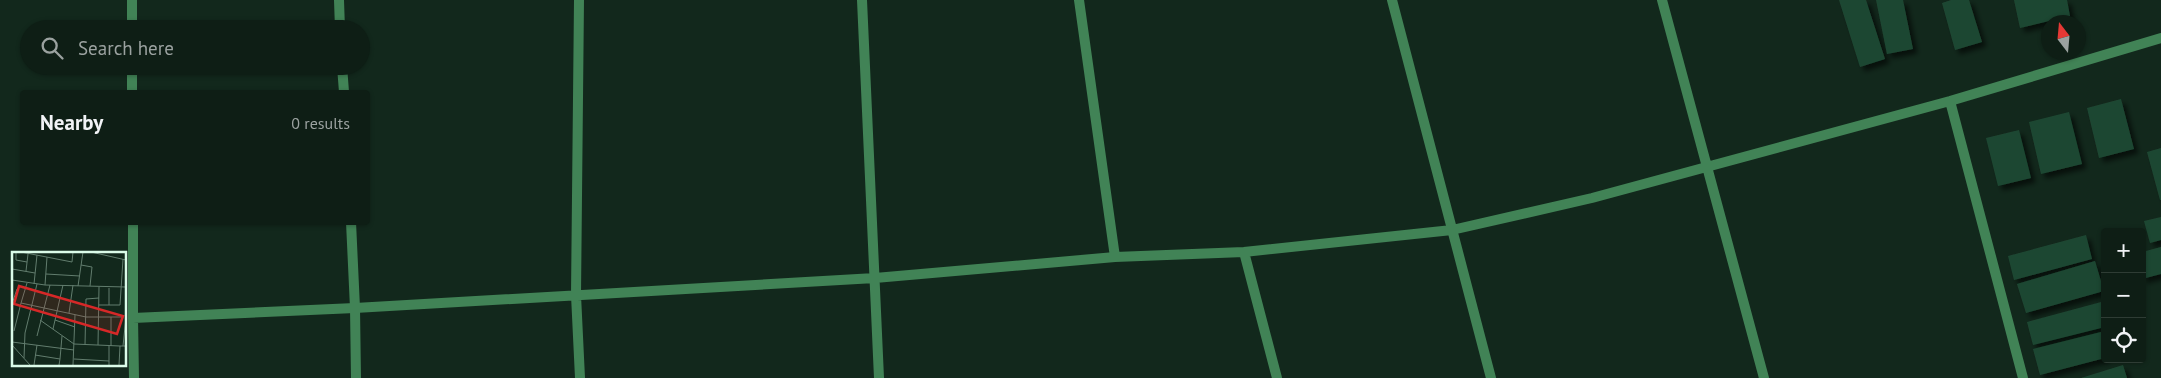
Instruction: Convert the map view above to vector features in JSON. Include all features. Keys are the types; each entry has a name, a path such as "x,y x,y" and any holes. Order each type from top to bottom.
{"street":[{"path":"132,0 132,20"},
{"path":"339,0 340,20"},
{"path":"579,0 576,294 580,378"},
{"path":"862,0 879,378"},
{"path":"1078,0 1115,257"},
{"path":"1392,0 1491,378"},
{"path":"1662,0 1764,378"},
{"path":"133,318 355,308 875,278 1115,257 1244,252 1452,230 1592,198 1707,167 1950,101 2161,38"},
{"path":"132,75 132,90"},
{"path":"343,75 344,90"},
{"path":"1950,101 2023,378"},
{"path":"133,225 134,378"},
{"path":"351,225 356,378"},
{"path":"1244,252 1277,378"}],"building":[{"path":"1839,0 1866,0 1885,59 1860,67"},
{"path":"1876,0 1903,0 1913,49 1887,54"},
{"path":"1951,0 1969,0 1982,42 1955,50 1942,3"},
{"path":"2014,0 2067,0 2070,15 2041,15 2041,23 2020,28"},
{"path":"2121,99 2134,149 2099,158 2087,108"},
{"path":"2069,112 2082,164 2041,174 2029,122"},
{"path":"2019,130 2031,178 1998,186 1986,138"},
{"path":"2161,148 2161,200 2160,200 2147,152"},
{"path":"2161,217 2161,240 2150,243 2144,221"},
{"path":"2086,235 2092,259 2014,280 2008,256"},
{"path":"2161,247 2161,274 2146,278 2146,251"},
{"path":"2095,261 2101,281 2101,292 2026,313 2017,284"},
{"path":"2101,302 2101,328 2033,345 2027,322"},
{"path":"2101,332 2101,359 2040,375 2033,349"},
{"path":"2123,365 2127,378 2081,378"}]}
